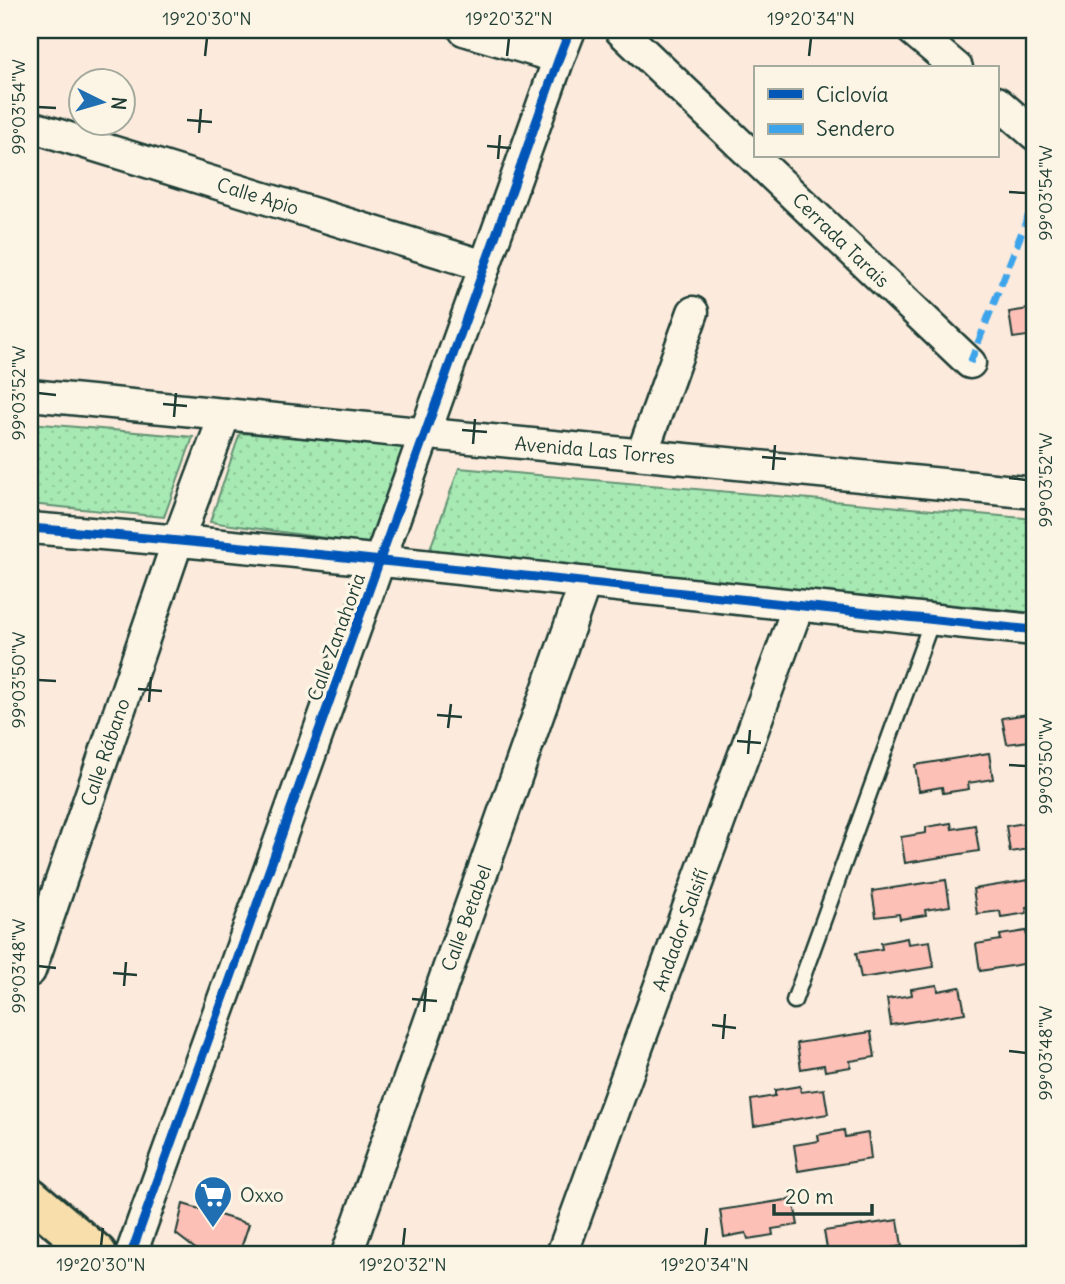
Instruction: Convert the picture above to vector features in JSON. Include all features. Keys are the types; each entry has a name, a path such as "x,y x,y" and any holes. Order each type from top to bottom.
{"main road":[{"path":"30,1197 97,1254"}],"street":[{"path":"464,30 559,58"},
{"name":"Calle Zanahoria","path":"131,1254 570,30"},
{"name":"Cerrada Tarais","path":"620,30 754,157"},
{"path":"912,30 955,66"},
{"path":"998,103 1035,135"},
{"name":"Calle Apio","path":"30,127 485,267"},
{"name":"Cerrada Tarais","path":"755,158 970,363"},
{"path":"642,454 693,312"},
{"name":"Avenida Las Torres","path":"30,395 1035,493"},
{"name":"Calle Rábano","path":"30,971 178,540 225,414"},
{"path":"30,528 178,540 1035,630"},
{"name":"Calle Betabel","path":"346,1254 585,583"},
{"name":"Andador Salsifí","path":"562,1254 797,606"}],"lane":[{"path":"794,1001 932,620"},
{"path":"1021,1254 1035,1251"}],"green space":[{"path":"30,423 193,437 164,517 30,504"},
{"path":"240,433 404,447 368,544 210,522"},
{"path":"459,468 1035,519 1035,613 429,552"}],"building":[{"path":"1035,308 1035,335 1013,338 1009,312"},
{"path":"1035,713 1035,746 1030,746 1030,741 1007,744 1002,718"},
{"path":"989,753 993,779 968,783 969,789 943,793 942,787 919,791 915,765"},
{"path":"1035,815 1035,848 1010,852 1006,826 1031,822 1030,816"},
{"path":"951,823 952,829 975,825 979,851 905,863 901,837 926,833 926,827"},
{"path":"1035,879 1035,905 1026,907 1027,913 1001,917 1000,911 977,914 973,889"},
{"path":"946,880 950,906 925,910 926,915 900,919 899,914 876,917 872,891"},
{"path":"1026,931 1027,937 1035,935 1035,962 980,971 976,944 1001,940 1000,935"},
{"path":"907,938 908,944 930,941 934,967 861,978 856,953 882,949 881,943"},
{"path":"937,985 938,991 960,987 965,1013 891,1025 887,999 912,995 911,989"},
{"path":"871,1032 875,1057 850,1061 851,1067 825,1071 824,1065 801,1069 797,1043"},
{"path":"800,1086 801,1092 824,1089 828,1114 754,1126 751,1100 775,1096 775,1090"},
{"path":"844,1130 845,1137 868,1133 871,1159 798,1171 794,1145 819,1141 818,1135"},
{"path":"793,1199 798,1225 772,1229 773,1235 748,1239 746,1233 724,1237 720,1210"},
{"name":"Oxxo","path":"183,1204 249,1224 239,1254 202,1254 176,1234"},
{"path":"898,1220 902,1246 877,1250 877,1254 828,1254 824,1231"}],"marked path":[{"path":"970,363 1035,199"}],"cycle path":[{"path":"131,1254 570,30"},
{"path":"30,528 407,563 1035,630"}],"place":[{"name":"Oxxo","path":"213,1229"}]}
